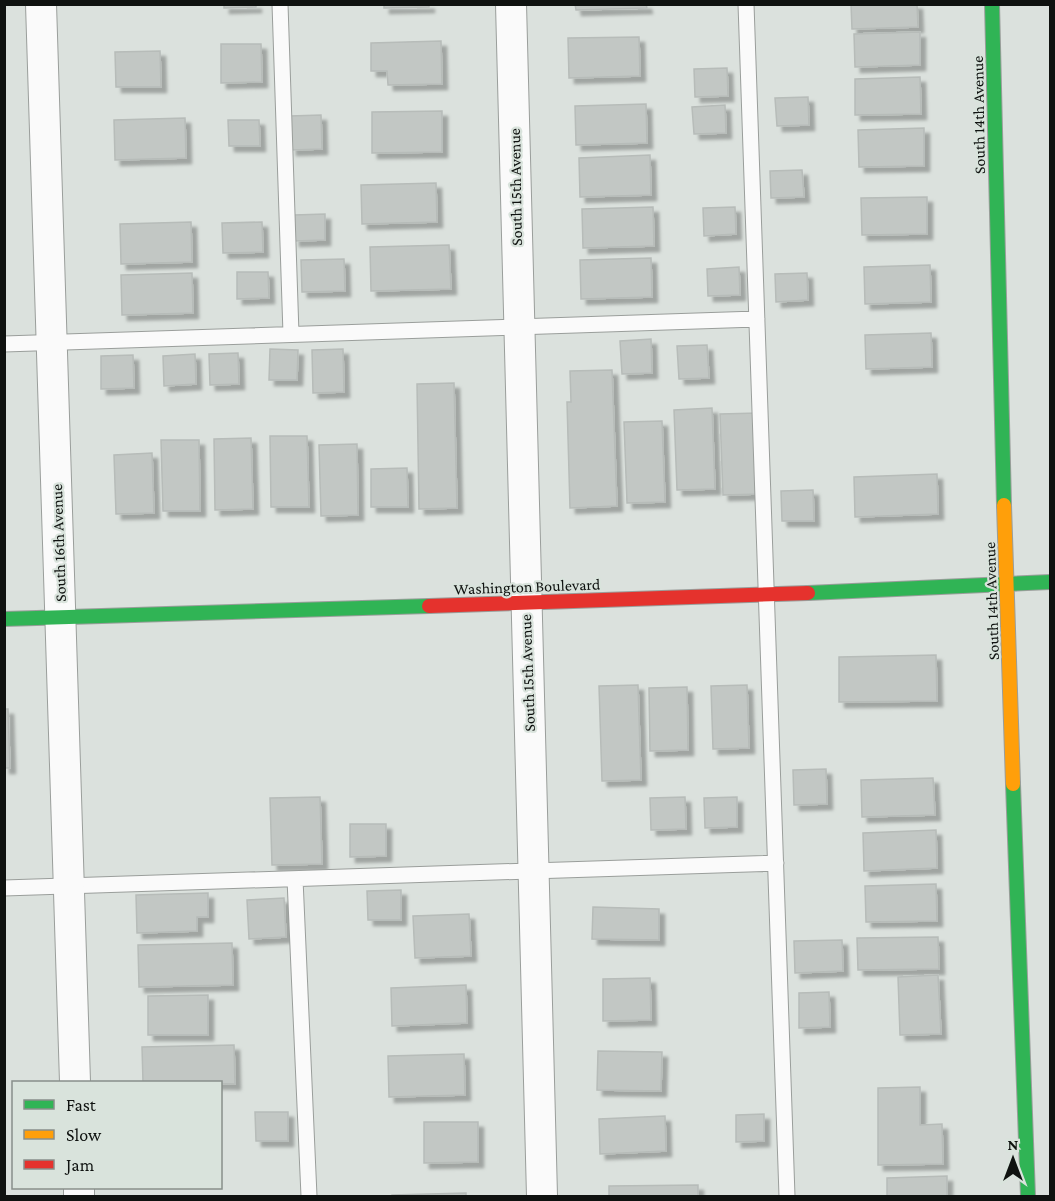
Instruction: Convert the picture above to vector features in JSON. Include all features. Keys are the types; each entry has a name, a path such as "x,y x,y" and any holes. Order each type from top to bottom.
{"street":[{"name":"South 16th Avenue","path":"41,4 75,1081"},
{"name":"South 15th Avenue","path":"511,4 542,1197"},
{"name":"South 14th Avenue","path":"992,4 1006,583 1028,1197"},
{"name":"Washington Boulevard","path":"4,619 766,595 1050,582"}],"lane":[{"path":"279,4 291,334"},
{"path":"746,4 787,1197"},
{"path":"4,344 757,319"},
{"path":"4,888 776,862"},
{"path":"296,879 309,1197"}],"building":[{"path":"224,4 256,4 256,7 224,8"},
{"path":"384,4 429,4 429,7 384,8"},
{"path":"575,4 646,4 647,8 576,10"},
{"path":"851,4 917,4 918,27 852,29"},
{"path":"920,32 920,65 855,67 854,34"},
{"path":"639,37 640,76 569,78 568,38"},
{"path":"441,41 442,84 388,85 387,71 371,71 371,43"},
{"path":"221,44 261,44 262,82 221,83"},
{"path":"160,51 161,87 116,87 115,52"},
{"path":"727,68 728,96 695,97 694,69"},
{"path":"920,77 921,114 855,115 855,79"},
{"path":"808,97 809,125 777,126 775,98"},
{"path":"646,104 647,143 576,145 575,106"},
{"path":"725,105 726,133 694,134 692,107"},
{"path":"442,111 442,152 372,153 372,112"},
{"path":"321,115 322,149 291,150 290,116"},
{"path":"185,118 186,158 115,160 114,120"},
{"path":"228,120 259,120 260,146 229,146"},
{"path":"924,128 924,166 859,167 858,130"},
{"path":"650,155 651,195 580,197 579,158"},
{"path":"802,170 804,197 771,198 770,171"},
{"path":"436,183 437,222 362,224 361,185"},
{"path":"927,197 927,234 862,235 861,198"},
{"path":"653,207 654,246 583,248 582,209"},
{"path":"735,207 736,234 704,236 703,208"},
{"path":"325,214 325,240 294,241 294,215"},
{"path":"191,222 192,262 121,264 120,224"},
{"path":"262,222 263,252 223,253 222,223"},
{"path":"449,245 451,289 371,291 370,247"},
{"path":"651,258 652,297 581,299 580,260"},
{"path":"344,259 345,291 302,292 301,260"},
{"path":"930,265 931,302 865,304 864,267"},
{"path":"739,267 740,295 708,296 707,269"},
{"path":"237,272 268,272 269,298 237,299"},
{"path":"192,273 193,313 122,315 121,275"},
{"path":"807,273 808,300 776,302 775,274"},
{"path":"931,333 932,367 866,369 865,335"},
{"path":"651,339 652,373 622,374 620,341"},
{"path":"707,345 709,378 679,379 677,346"},
{"path":"270,349 298,350 297,380 269,380"},
{"path":"343,349 344,392 313,393 312,350"},
{"path":"238,353 239,384 210,385 209,354"},
{"path":"195,354 196,384 164,386 163,356"},
{"path":"133,355 134,388 101,389 101,356"},
{"path":"612,370 617,506 570,508 567,402 571,402 570,371"},
{"path":"454,383 457,508 419,509 417,384"},
{"path":"712,408 715,489 677,490 674,410"},
{"path":"758,413 761,494 723,495 720,414"},
{"path":"662,421 665,502 627,503 624,422"},
{"path":"270,436 307,436 309,507 271,507"},
{"path":"251,438 253,509 215,510 214,439"},
{"path":"161,440 199,440 200,511 163,511"},
{"path":"357,444 358,515 321,516 319,445"},
{"path":"152,453 154,513 116,514 114,455"},
{"path":"407,468 408,507 371,507 371,469"},
{"path":"937,474 938,514 855,517 854,477"},
{"path":"813,490 814,521 782,521 781,491"},
{"path":"936,655 937,701 839,702 839,657"},
{"path":"638,685 641,780 602,781 599,686"},
{"path":"747,685 749,748 713,749 711,686"},
{"path":"687,687 688,750 650,751 649,688"},
{"path":"4,709 8,709 10,768 4,768"},
{"path":"826,769 827,804 794,805 793,770"},
{"path":"933,778 935,815 862,817 861,780"},
{"path":"320,797 322,864 272,865 270,798"},
{"path":"685,797 686,829 651,830 650,798"},
{"path":"737,797 737,827 705,828 704,798"},
{"path":"350,824 386,824 386,856 350,857"},
{"path":"936,830 937,868 864,871 863,833"},
{"path":"936,884 937,921 866,922 865,886"},
{"path":"401,890 401,920 368,920 367,891"},
{"path":"208,893 208,917 197,917 197,931 137,933 136,895"},
{"path":"284,898 286,937 249,939 247,900"},
{"path":"593,907 659,909 659,940 592,939"},
{"path":"469,914 471,956 415,958 413,916"},
{"path":"938,937 939,969 858,970 857,938"},
{"path":"842,940 843,971 795,973 794,941"},
{"path":"232,943 233,985 139,987 138,945"},
{"path":"938,975 941,1034 900,1035 898,977"},
{"path":"650,978 651,1020 603,1021 603,979"},
{"path":"466,985 467,1023 392,1026 391,988"},
{"path":"829,992 830,1027 799,1028 799,993"},
{"path":"208,995 208,1035 148,1035 148,996"},
{"path":"234,1045 235,1084 222,1084 222,1081 143,1081 142,1047"},
{"path":"598,1051 662,1052 661,1091 597,1090"},
{"path":"464,1054 465,1095 389,1097 388,1056"},
{"path":"920,1087 920,1125 942,1124 943,1164 878,1165 878,1088"},
{"path":"255,1112 288,1112 288,1141 256,1141"},
{"path":"764,1114 764,1141 736,1142 736,1115"},
{"path":"665,1116 666,1151 600,1154 599,1119"},
{"path":"424,1122 478,1122 478,1162 424,1163"},
{"path":"947,1176 947,1196 887,1196 887,1178"},
{"path":"698,1185 698,1196 609,1196 609,1186"},
{"path":"466,1193 466,1196 392,1196 392,1195"}],"traffic: fast":[{"path":"992,4 1004,505"},
{"path":"808,593 1050,582"},
{"path":"4,619 429,606"},
{"path":"1013,784 1028,1196"}],"traffic: slow":[{"path":"1004,505 1013,784"}],"traffic: jam":[{"path":"429,606 808,593"}]}
